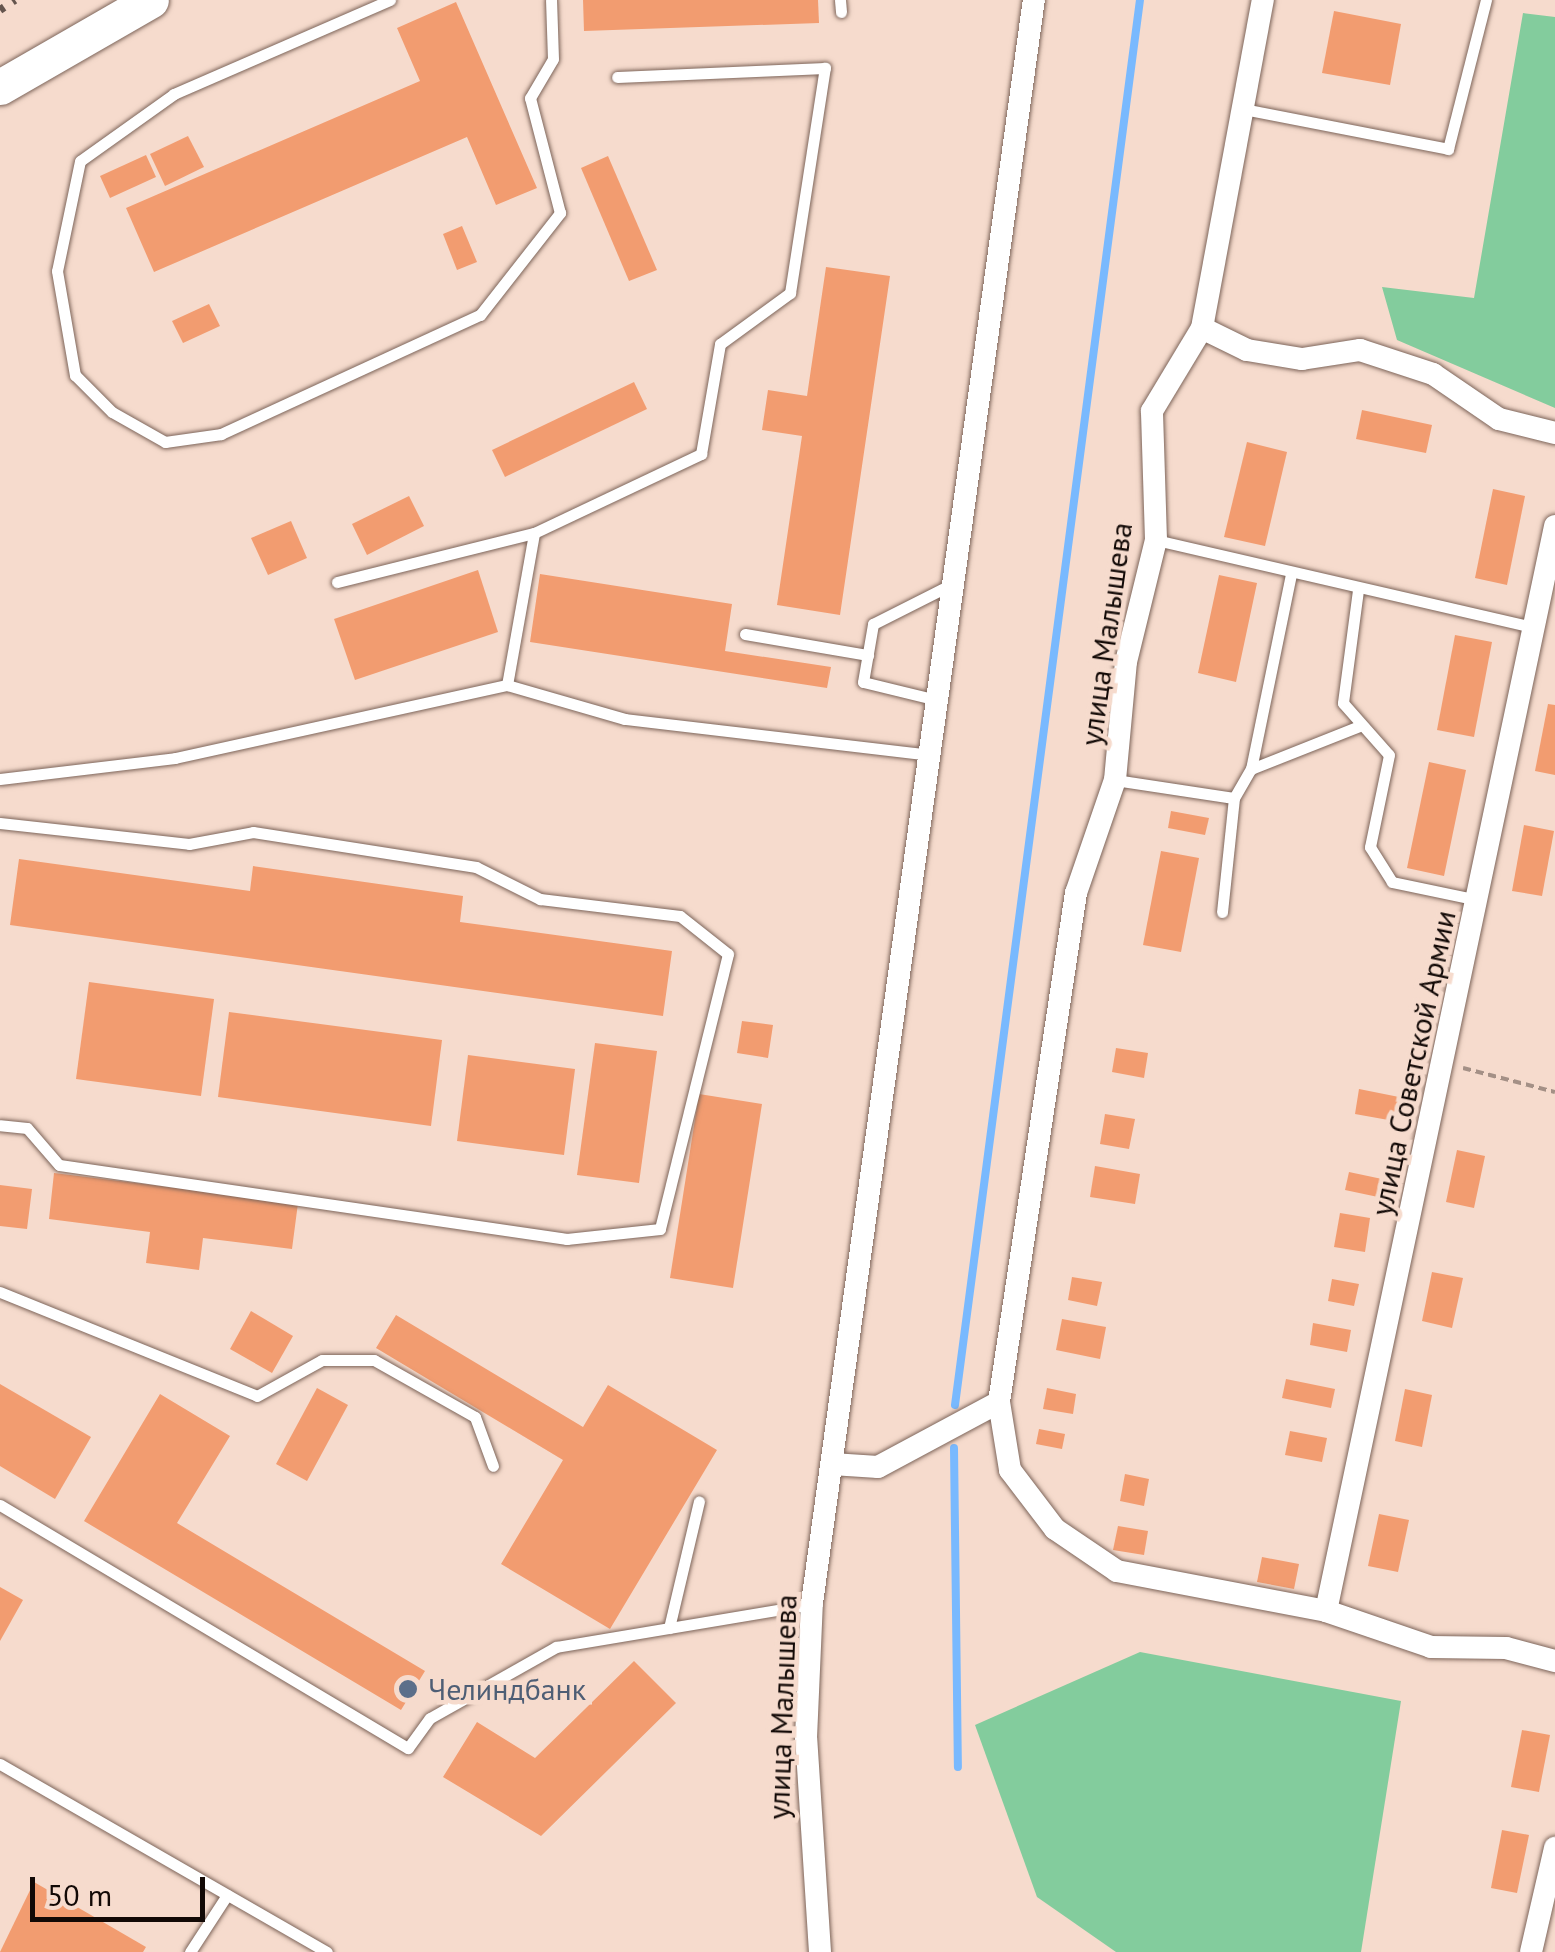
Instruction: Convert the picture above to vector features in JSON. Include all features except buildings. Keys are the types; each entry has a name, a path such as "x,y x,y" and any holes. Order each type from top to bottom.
{"main road":[{"path":"0,88 151,0"}],"street":[{"name":"улица Малышева","path":"820,1952 806,1738 812,1604 1034,0"},
{"name":"улица Малышева","path":"1264,0 1202,328 1152,410 1156,540 1126,662 1115,780 1076,893 1000,1402 1010,1470 1055,1529 1116,1571 1326,1611 1431,1647 1506,1648 1555,1661"},
{"path":"1202,328 1247,350 1302,359 1360,350 1433,374 1499,419 1555,432"},
{"name":"улица Советской Армии","path":"1326,1611 1538,628 1555,526"},
{"path":"832,1464 878,1467 1000,1402"},
{"path":"1531,1952 1555,1848"}],"lane":[{"path":"390,0 174,94 80,161 57,272 75,375 112,412 165,442 220,434 480,315 560,214 530,98 553,59 551,0"},
{"path":"1243,109 1448,149 1486,0"},
{"path":"337,582 534,533 701,454 720,344 790,293 825,68 616,77"},
{"path":"507,685 534,533"},
{"path":"1156,540 1358,590 1538,628"},
{"path":"1222,912 1234,798 1251,770 1291,574"},
{"path":"937,700 863,682 873,624 954,583"},
{"path":"1358,590 1342,703 1388,756 1370,847 1392,882 1478,900"},
{"path":"745,634 868,654"},
{"path":"0,779 175,758 507,685 625,718 930,756"},
{"path":"1251,770 1362,725"},
{"path":"1115,780 1234,798"},
{"path":"0,823 189,844 253,832 476,868 540,900 680,916 728,954 660,1228 567,1239 59,1165 27,1128 0,1124"},
{"path":"0,1292 257,1396 322,1360 374,1360 475,1417 494,1466"},
{"path":"668,1628 699,1502"},
{"path":"0,1506 408,1748 430,1718 556,1647 812,1604"},
{"path":"0,1764 327,1952"},
{"path":"190,1952 227,1895"}],"path":[{"path":"1444,1063 1555,1092"}],"green space":[{"path":"1523,13 1555,17 1555,408 1397,340 1382,287 1474,298"},
{"path":"1140,1652 1401,1701 1361,1952 1116,1952 1037,1897 975,1725"}],"waterway":[{"path":"955,1405 1140,0"},
{"path":"954,1448 958,1767"}],"railway":[{"path":"0,10 15,0"}],"place":[{"name":"Челиндбанк","path":"408,1689"}]}
